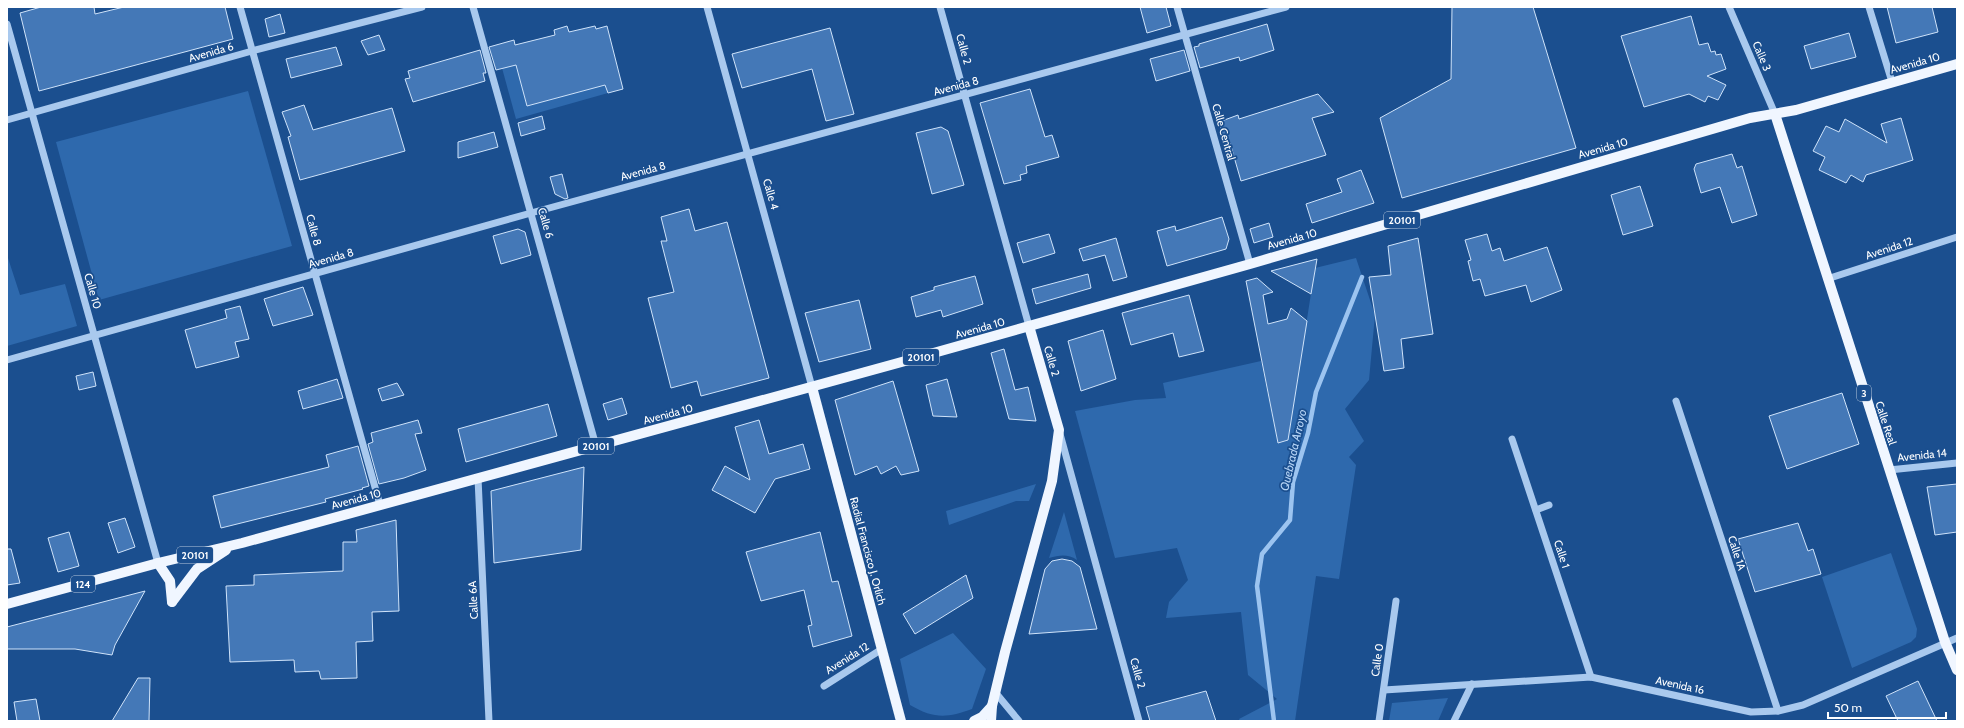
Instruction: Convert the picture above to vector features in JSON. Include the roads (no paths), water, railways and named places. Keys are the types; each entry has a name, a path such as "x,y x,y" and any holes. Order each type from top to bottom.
{"main road":[{"name":"Avenida 10","path":"7,604 158,563 231,546 812,387 1250,264 1742,120 1796,110 1957,64"},
{"name":"Calle Real","path":"1775,114 1827,280 1945,642 1957,670"},
{"name":"Calle 2","path":"1029,326 1059,430"},
{"name":"Radial Francisco J. Orlich","path":"812,387 900,717"},
{"path":"991,721 992,706 1005,652 1052,481 1059,430"},
{"path":"158,563 170,581 172,602 188,578 197,569 231,546"},
{"path":"974,721 982,717 992,706"},
{"path":"900,717 912,721"}],"street":[{"name":"Calle 8","path":"240,7 380,505"},
{"name":"Avenida 6","path":"7,120 252,51 422,7"},
{"name":"Calle 6","path":"473,7 596,446"},
{"name":"Calle 4","path":"707,7 812,387"},
{"name":"Calle 2","path":"940,7 1029,326"},
{"name":"Calle Central","path":"1177,7 1250,264"},
{"name":"Avenida 8","path":"7,360 531,213 1185,36 1286,7"},
{"name":"Calle 3","path":"1729,7 1775,114"},
{"path":"1869,7 1892,82"},
{"name":"Calle 10","path":"7,24 158,563"},
{"name":"Avenida 12","path":"1827,280 1957,237"},
{"name":"Calle 1A","path":"1676,401 1778,711"},
{"name":"Calle 2","path":"1059,430 1139,721"},
{"name":"Calle 1","path":"1512,439 1591,677"},
{"name":"Avenida 14","path":"1889,470 1957,463"},
{"name":"Calle 6A","path":"478,478 489,721"},
{"path":"1536,510 1549,505"},
{"name":"Calle 0","path":"1379,721 1396,601"},
{"name":"Avenida 16","path":"1384,690 1591,677 1751,712 1778,711 1803,705 1957,638"},
{"name":"Avenida 12","path":"824,686 882,649"},
{"path":"1454,721 1472,684"},
{"path":"996,692 1019,721"}],"waterway":[{"name":"Quebrada Arroyo","path":"1274,721 1257,586 1262,554 1290,520 1293,482 1308,433 1316,392 1362,277"}]}
